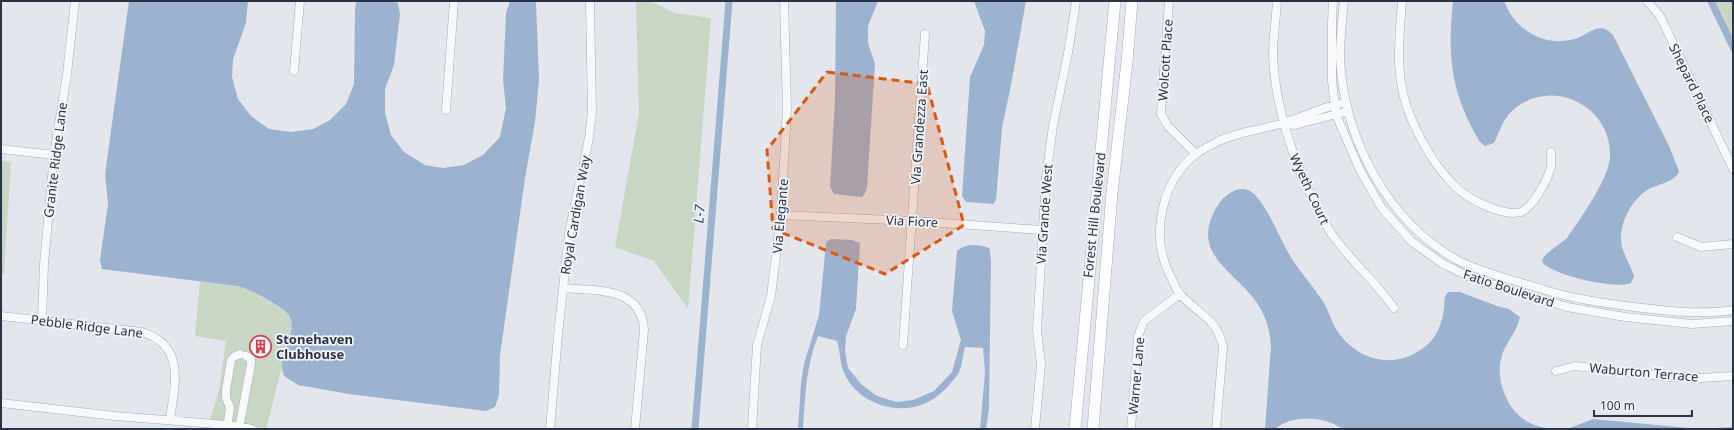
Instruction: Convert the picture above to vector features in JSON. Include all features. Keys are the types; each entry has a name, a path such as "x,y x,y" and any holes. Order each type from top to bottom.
{"main road":[{"name":"Forest Hill Boulevard","path":"1075,429 1115,1"},
{"name":"Forest Hill Boulevard","path":"1093,429 1112,193 1127,62 1132,1"}],"street":[{"name":"Granite Ridge Lane","path":"42,320 44,264 54,155 69,60 75,1"},
{"path":"294,71 300,1"},
{"path":"446,110 454,1"},
{"name":"Royal Cardigan Way","path":"550,429 569,233 589,138 592,112 590,1"},
{"name":"Via Elegante","path":"752,429 757,345 771,296 781,215 787,109 784,1"},
{"name":"Via Grande West","path":"1034,429 1041,364 1038,330 1042,230 1046,177 1053,126 1070,48 1076,1"},
{"name":"Wolcott Place","path":"1169,1 1161,114 1168,126 1196,154"},
{"name":"Wyeth Court","path":"1277,1 1273,55 1277,90 1291,148 1301,176 1332,234 1352,260 1386,296 1394,308"},
{"name":"Fatio Boulevard","path":"1334,1 1332,23 1332,81 1336,115 1360,170 1381,207 1411,241 1443,264 1472,278 1567,307 1625,317 1692,324 1733,321"},
{"name":"Fatio Boulevard","path":"1344,1 1340,57 1348,111 1366,158 1393,204 1420,234 1460,261 1478,269 1568,297 1673,312 1702,313 1733,310"},
{"path":"1402,1 1398,50 1399,80 1410,117 1434,163 1456,188 1476,201 1498,211 1521,212 1534,202 1550,170 1551,152"},
{"name":"Shepard Place","path":"1647,1 1660,16 1733,168"},
{"name":"Via Grandezza East","path":"903,345 913,221 925,34"},
{"path":"1216,429 1222,347 1220,335 1214,324 1180,294 1168,271 1161,251 1160,230 1162,209 1170,189 1182,168 1196,154 1215,143 1235,135 1285,123 1346,102"},
{"path":"1285,123 1295,125 1348,111"},
{"path":"1,149 54,155"},
{"name":"Via Fiore","path":"781,215 913,221 1042,230"},
{"path":"1677,237 1701,247 1733,244"},
{"path":"563,288 621,295 634,303 642,315 644,330 636,429"},
{"name":"Warner Lane","path":"1131,429 1138,336 1144,321 1180,294"},
{"name":"Pebble Ridge Lane","path":"1,316 142,332 157,338 168,350 175,365 170,419"},
{"path":"228,427 230,407 226,398 226,390 231,360 235,356 243,355 250,358 251,364 240,428"},
{"name":"Waburton Terrace","path":"1556,371 1575,366 1671,377 1700,378 1733,376"},
{"path":"1,403 115,416 170,419 252,429"},
{"path":"230,407 243,409"}],"highlighted area":[{"path":"827,72 927,84 964,225 885,274 773,229 767,150"}],"green space":[{"path":"636,1 650,1 675,13 711,18 688,309 654,261 615,247 639,113"},
{"path":"1715,1 1733,1 1733,38"},
{"path":"1,161 11,162 4,274 1,273"},
{"path":"200,281 247,288 286,312 290,318 290,336 266,429 252,429 209,423 219,390 226,341 195,336"}],"water":[{"path":"129,1 248,1 246,23 233,59 232,77 238,99 251,116 269,129 291,132 313,129 330,120 346,104 354,84 356,2 391,1 398,3 400,14 394,65 385,89 385,113 391,135 404,152 425,165 443,168 464,165 483,155 500,137 506,108 503,80 506,13 510,1 534,1 536,3 539,80 535,122 525,178 500,355 499,395 495,407 486,411 349,394 298,385 284,376 282,369 292,328 291,321 288,314 283,309 260,295 237,286 102,269 100,260 108,204 105,174"},
{"path":"836,1 878,1 868,26 868,43 875,64 867,187 862,197 834,194 830,187 835,99"},
{"path":"974,1 1026,1 1002,128 996,200 993,204 966,202 962,196 970,77 984,45 985,31"},
{"path":"1453,1 1504,1 1514,19 1522,27 1530,33 1549,40 1559,41 1574,39 1599,28 1605,29 1613,35 1669,146 1679,171 1671,180 1653,187 1643,193 1629,210 1623,224 1621,243 1634,276 1631,283 1624,285 1585,280 1558,272 1542,262 1548,253 1567,238 1599,188 1608,167 1610,158 1608,139 1601,123 1589,110 1575,101 1558,96 1541,96 1524,102 1509,114 1502,124 1494,143 1485,146 1480,142 1463,107 1453,74 1451,57 1451,21"},
{"path":"1707,1 1715,1 1733,38 1733,55"},
{"path":"1240,189 1251,191 1261,202 1293,260 1324,303 1335,328 1340,335 1359,352 1369,357 1381,360 1404,358 1426,346 1438,329 1443,314 1446,294 1448,292 1460,292 1509,309 1520,317 1501,359 1501,383 1511,407 1516,413 1529,423 1554,429 1343,429 1327,421 1309,418 1291,421 1282,424 1275,429 1265,429 1271,346 1268,326 1259,306 1251,295 1221,264 1213,253 1209,241 1209,228 1216,208 1221,200 1228,194"},
{"path":"831,239 852,240 860,243 856,309 846,336 845,351 848,368 862,385 877,396 896,402 913,400 934,391 952,372 961,340 952,311 957,251 968,245 989,248 991,261 989,409 986,429 980,429 985,373 983,348 965,347 958,374 940,394 926,403 915,407 892,408 871,401 861,394 846,377 841,363 837,341 818,336 811,358 805,394 803,429 798,429 801,383 804,364 819,315 826,244 827,241"},
{"path":"1593,419 1699,429 1567,429"},
{"path":"1733,427 1733,429 1699,429"}],"waterway":[{"name":"L-7","path":"695,429 729,1"}],"place":[{"name":"Stonehaven Clubhouse","path":"261,346"}]}
